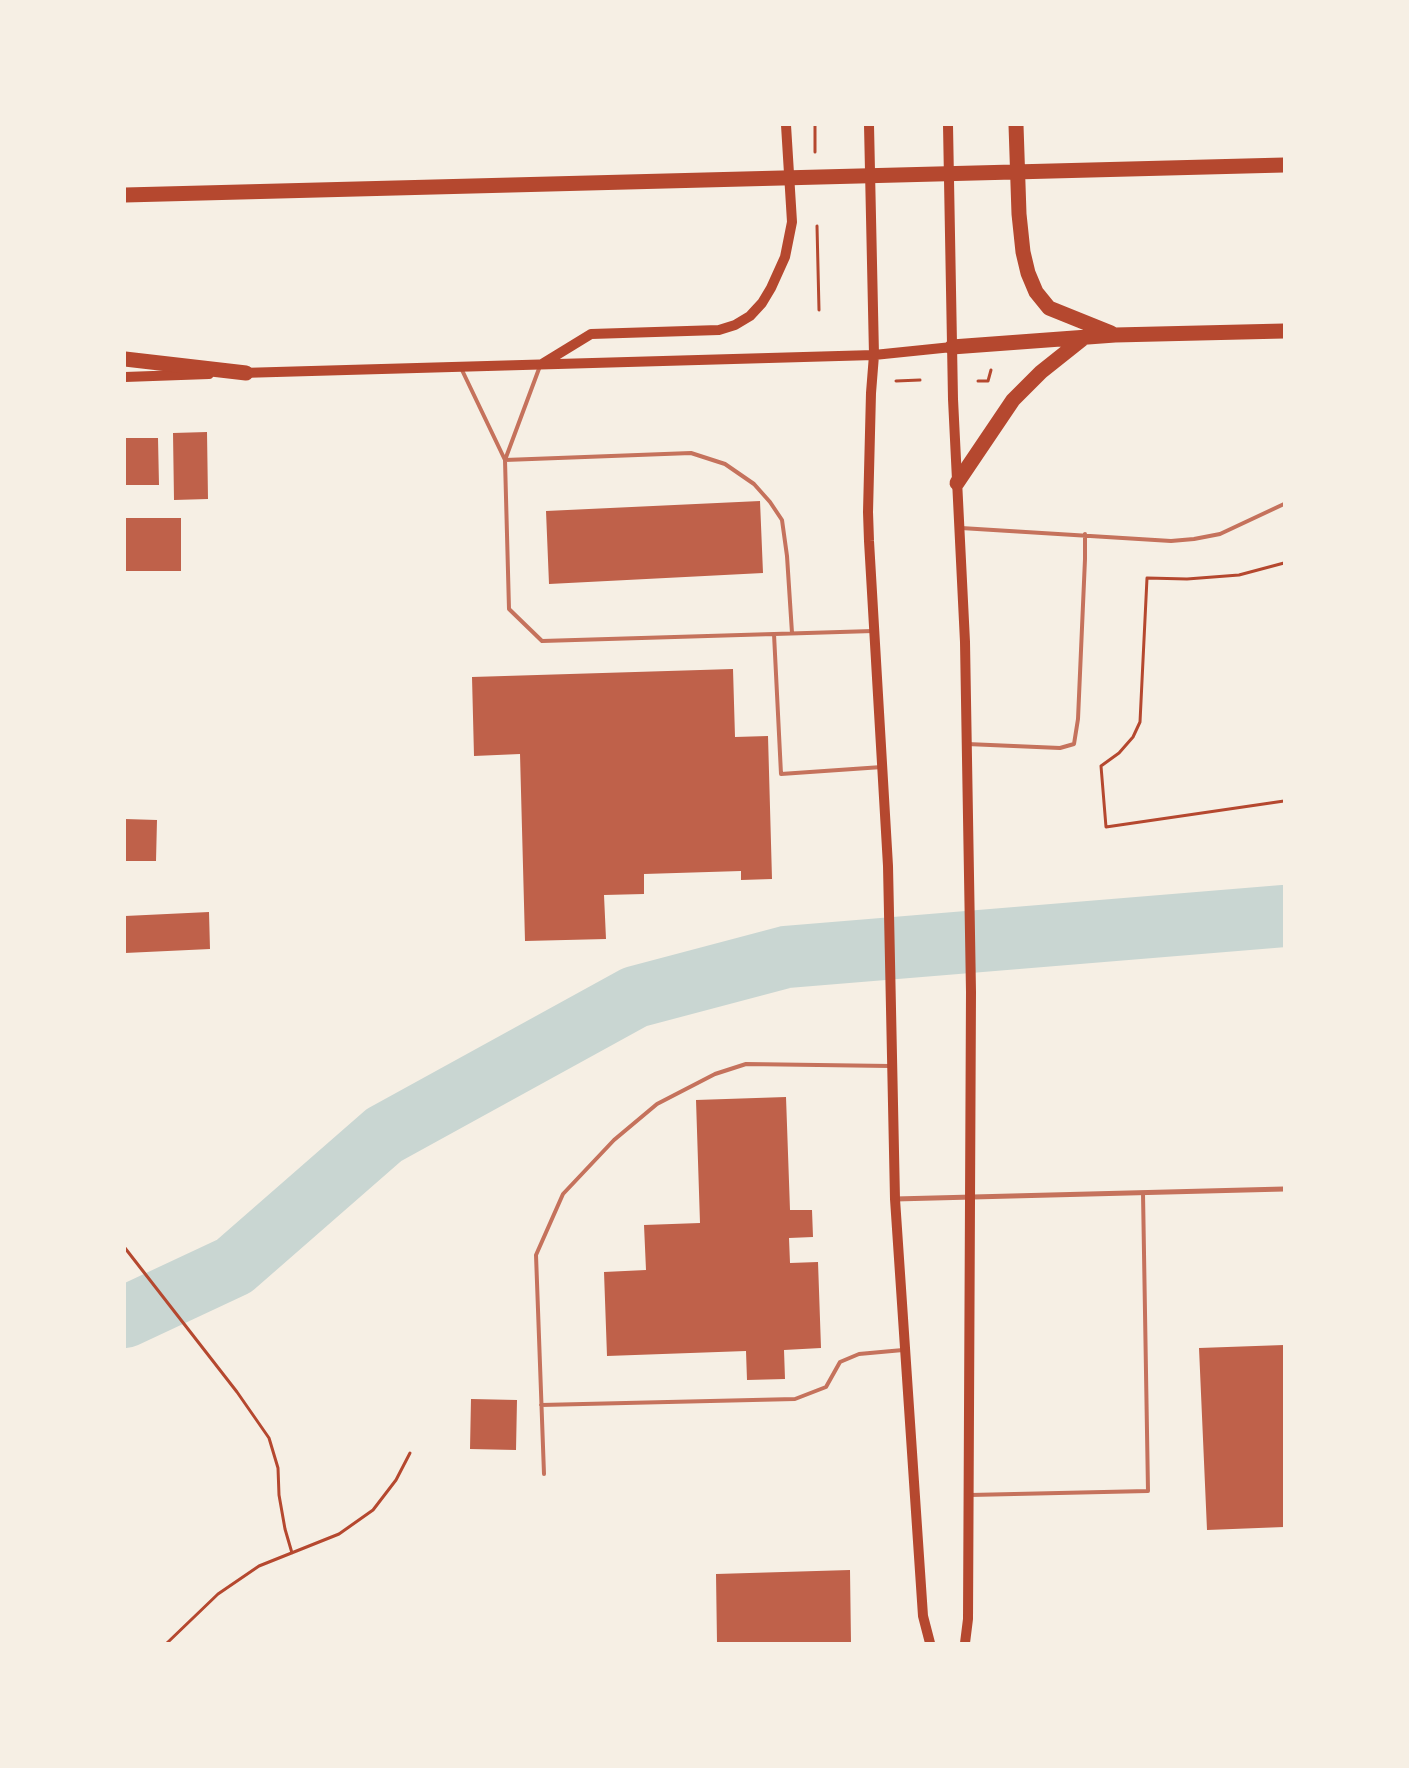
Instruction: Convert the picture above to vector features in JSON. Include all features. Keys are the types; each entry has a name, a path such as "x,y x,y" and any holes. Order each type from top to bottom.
{"highway":[{"path":"1016,125 1019,214 1023,252 1028,273 1036,292 1049,308 1115,335"},
{"path":"125,195 1284,165"},
{"path":"952,347 1115,335 1284,331"},
{"path":"957,483 1013,400 1032,380 1086,337"},
{"path":"125,359 246,373"}],"main road":[{"path":"541,364 591,334 719,330 735,325 750,316 762,303 778,272 785,256 792,222 786,125"},
{"path":"869,125 874,355 870,393 868,512 888,866 895,1199 923,1616 930,1643"},
{"path":"948,125 952,347 965,642 970,992 968,1619 965,1643"},
{"path":"125,377 874,355 952,347"}],"street":[{"path":"895,1199 1284,1189"}],"lane":[{"path":"541,364 505,460 509,609 542,642 874,631"},
{"path":"461,367 505,460"},
{"path":"505,460 691,453 725,464 754,484 770,502 782,520 787,556 792,633"},
{"path":"959,527 1171,540 1194,539 1220,534 1284,504"},
{"path":"967,744 1060,748 1074,744 1077,734 1079,710 1086,559 1085,534"},
{"path":"774,634 781,774 882,767"},
{"path":"544,1474 536,1255 563,1194 614,1140 657,1104 715,1074 746,1064 892,1066"},
{"path":"968,1495 1148,1492 1143,1193"},
{"path":"542,1405 795,1399 826,1388 840,1362 859,1354 905,1350"}],"path":[{"path":"978,381 988,381 992,370"},
{"path":"893,381 920,380"},
{"path":"1284,563 1239,575 1186,579 1147,578 1140,722 1133,737 1119,753 1101,766 1106,827 1284,801"},
{"path":"125,1248 237,1392 269,1438 278,1468 279,1495 285,1529 292,1553"},
{"path":"168,1643 218,1594 259,1566 339,1534 373,1510 396,1480 410,1453"}],"building":[{"path":"207,432 208,499 174,500 173,433"},
{"path":"125,438 158,438 159,485 125,485"},
{"path":"760,501 763,573 549,584 546,511"},
{"path":"125,518 181,518 181,571 125,571"},
{"path":"733,669 735,737 768,736 772,879 741,880 741,871 644,874 644,894 604,895 606,939 525,941 520,754 474,756 472,677"},
{"path":"125,819 157,820 156,861 125,861"},
{"path":"209,912 210,949 125,953 125,916"},
{"path":"786,1097 790,1210 812,1210 813,1237 789,1238 790,1263 818,1262 821,1348 784,1350 785,1379 747,1380 746,1351 607,1356 604,1272 646,1270 644,1225 700,1223 696,1100"},
{"path":"1284,1345 1284,1527 1207,1530 1199,1348"},
{"path":"471,1399 517,1400 516,1450 470,1449"},
{"path":"850,1570 851,1643 717,1643 716,1574"}],"waterway":[{"path":"125,1317 234,1266 384,1135 635,997 786,957 1284,916"}]}
